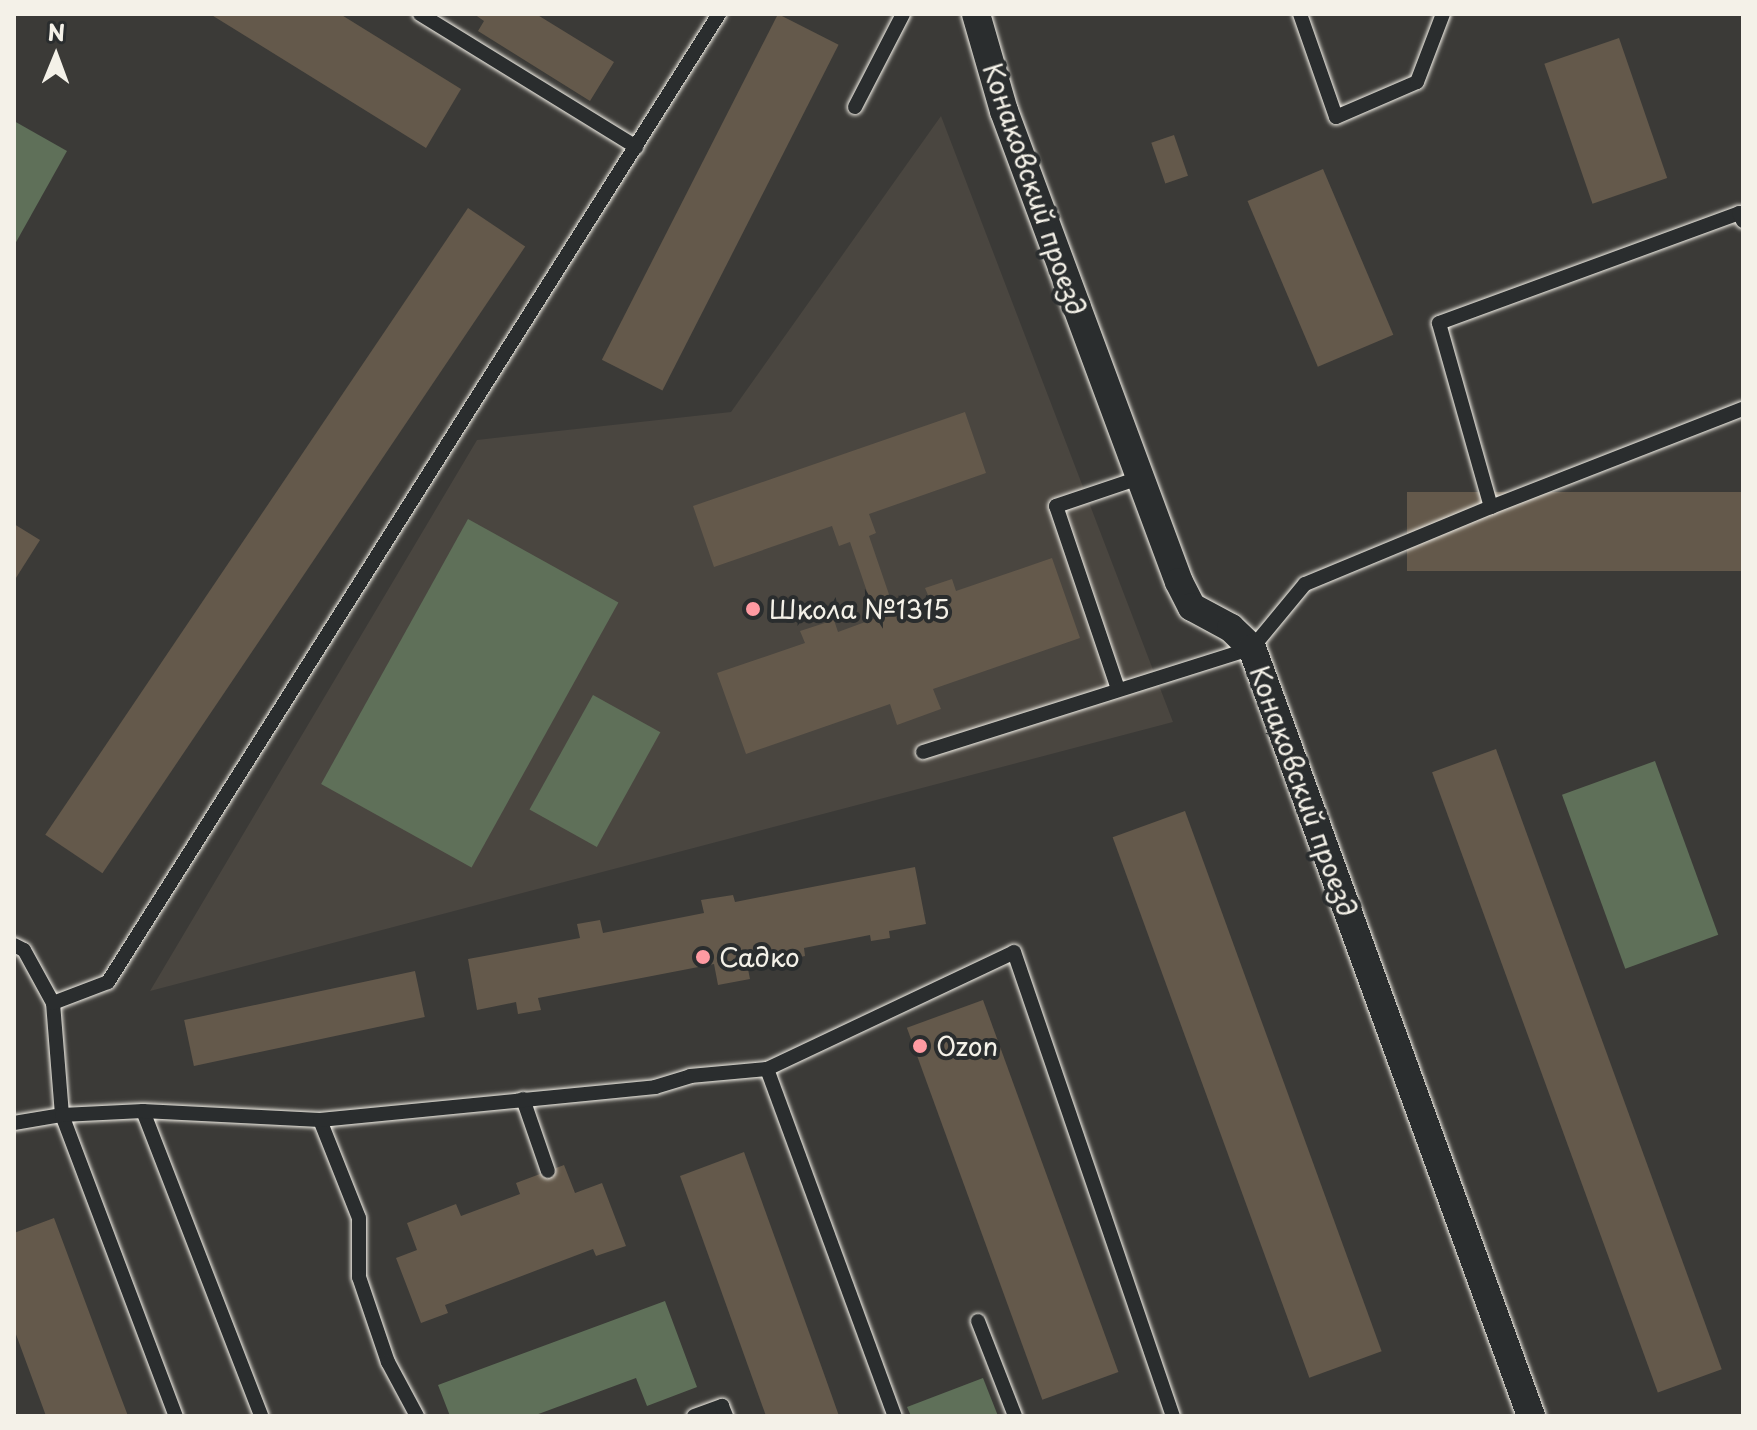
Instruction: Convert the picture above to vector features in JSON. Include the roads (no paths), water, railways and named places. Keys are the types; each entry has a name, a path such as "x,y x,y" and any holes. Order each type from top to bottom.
{"street":[{"name":"Конаковский проезд","path":"976,14 1004,111 1139,478 1192,607 1231,628 1252,648 1531,1416"}],"lane":[{"path":"420,14 636,147"},
{"path":"53,1003 108,982 719,14"},
{"path":"855,107 903,14"},
{"path":"1300,14 1336,117 1417,82 1443,14"},
{"path":"1491,507 1439,323 1739,213 1743,221"},
{"path":"923,752 1252,648 1305,584 1491,507 1743,409"},
{"path":"1118,689 1056,506 1139,478"},
{"path":"14,945 24,950 53,1003 62,1115 176,1416"},
{"path":"14,1123 62,1115 143,1111 210,1117 320,1120 655,1087 690,1076 767,1069 1014,952 1168,1415"},
{"path":"767,1069 895,1416"},
{"path":"523,1099 548,1171"},
{"path":"143,1111 261,1416"},
{"path":"320,1120 359,1218 359,1277 388,1362 417,1416"},
{"path":"978,1321 1015,1416"},
{"path":"694,1416 722,1406 726,1416"}],"place":[{"name":"Школа №1315","path":"753,609"},
{"name":"Садко","path":"703,957"},
{"name":"Ozon","path":"920,1046"}]}
